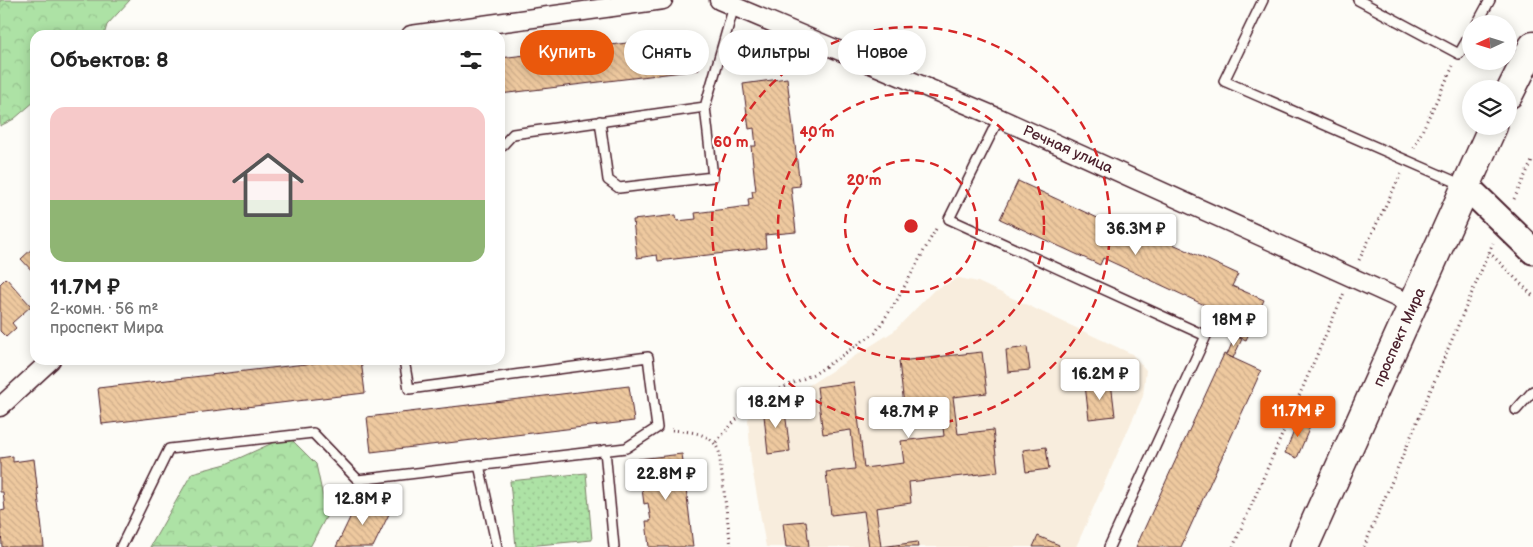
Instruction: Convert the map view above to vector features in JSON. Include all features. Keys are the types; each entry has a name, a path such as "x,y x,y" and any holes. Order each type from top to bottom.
{"main road":[{"path":"1516,80 1533,46"},
{"name":"проспект Мира","path":"1304,547 1490,135"},
{"path":"1466,186 1533,252"}],"street":[{"path":"447,30 663,0"},
{"name":"Речная улица","path":"727,3 999,118 1413,305"},
{"path":"0,407 46,365"}],"lane":[{"path":"1263,0 1224,81 1466,186"},
{"path":"1358,0 1459,54 1462,49"},
{"path":"1482,15 1490,0"},
{"path":"600,121 608,180 618,188 713,177 705,107 727,3"},
{"path":"505,143 513,134 705,107"},
{"path":"999,118 949,219 1206,336 1109,547"},
{"path":"120,547 169,449 313,433 358,480 626,448 657,428 648,357 409,389 405,365"},
{"path":"1516,410 1533,391"},
{"path":"604,450 614,547"},
{"path":"480,465 497,547"}],"path":[{"path":"1233,547 1351,276 1459,54"},
{"path":"1364,547 1489,252 1533,159"},
{"path":"716,442 753,401 816,373 875,333 897,300 940,222"},
{"path":"1489,252 1533,296"},
{"path":"657,428 693,432 706,436 716,442 719,452 731,547"}],"shaded area":[{"path":"959,278 978,282 1132,354 1146,370 1143,396 1076,547 766,547 751,462 748,419 759,405 783,393 800,391 894,331 934,290"}],"green space":[{"path":"0,0 130,0 107,25 106,30 30,30 30,105 14,119 0,126"},
{"path":"288,436 316,464 323,497 326,517 310,547 150,547 192,473 226,464"},
{"path":"586,473 592,540 516,547 510,481"}],"building":[{"path":"624,43 624,75 658,75 505,93 505,57 520,56 520,75 614,75 614,45"},
{"path":"787,78 800,186 791,187 796,232 765,235 766,248 658,261 657,255 637,258 633,220 676,215 677,221 696,219 695,213 749,206 748,199 753,198 752,191 756,191 751,146 756,146 754,128 749,129 743,84"},
{"path":"1018,181 1117,227 1121,220 1238,274 1232,286 1264,300 1246,340 1209,323 1212,317 1207,315 1211,308 1103,258 1100,265 1000,219"},
{"path":"30,251 30,269 21,259"},
{"path":"6,278 30,305 12,323 16,328 6,337 0,331 0,284"},
{"path":"1235,336 1242,339 1233,358 1227,355"},
{"path":"1027,347 1030,370 1008,372 1006,350"},
{"path":"982,352 987,393 953,397 958,434 993,430 998,472 909,482 911,503 876,508 881,547 869,547 864,511 831,515 826,472 855,469 851,430 823,434 817,387 854,382 864,468 904,463 901,441 944,436 940,401 904,405 899,361"},
{"path":"1224,354 1261,371 1181,547 1136,547"},
{"path":"297,365 362,365 365,393 102,424 98,388"},
{"path":"1111,382 1115,416 1089,419 1085,385"},
{"path":"629,386 634,421 371,452 367,417"},
{"path":"784,404 790,451 768,454 763,406"},
{"path":"1300,417 1312,422 1297,458 1285,453"},
{"path":"1046,447 1049,469 1026,472 1023,450"},
{"path":"682,454 693,547 649,547 646,521 651,521 648,503 644,504 638,459"},
{"path":"13,456 13,462 34,459 44,547 2,547 0,511 5,510 3,492 0,492 0,458"},
{"path":"359,499 389,514 373,547 336,547"},
{"path":"806,521 809,547 786,547 783,523"},
{"path":"1038,536 1059,545 1058,547 1033,547"},
{"path":"917,542 918,547 881,547"}]}
